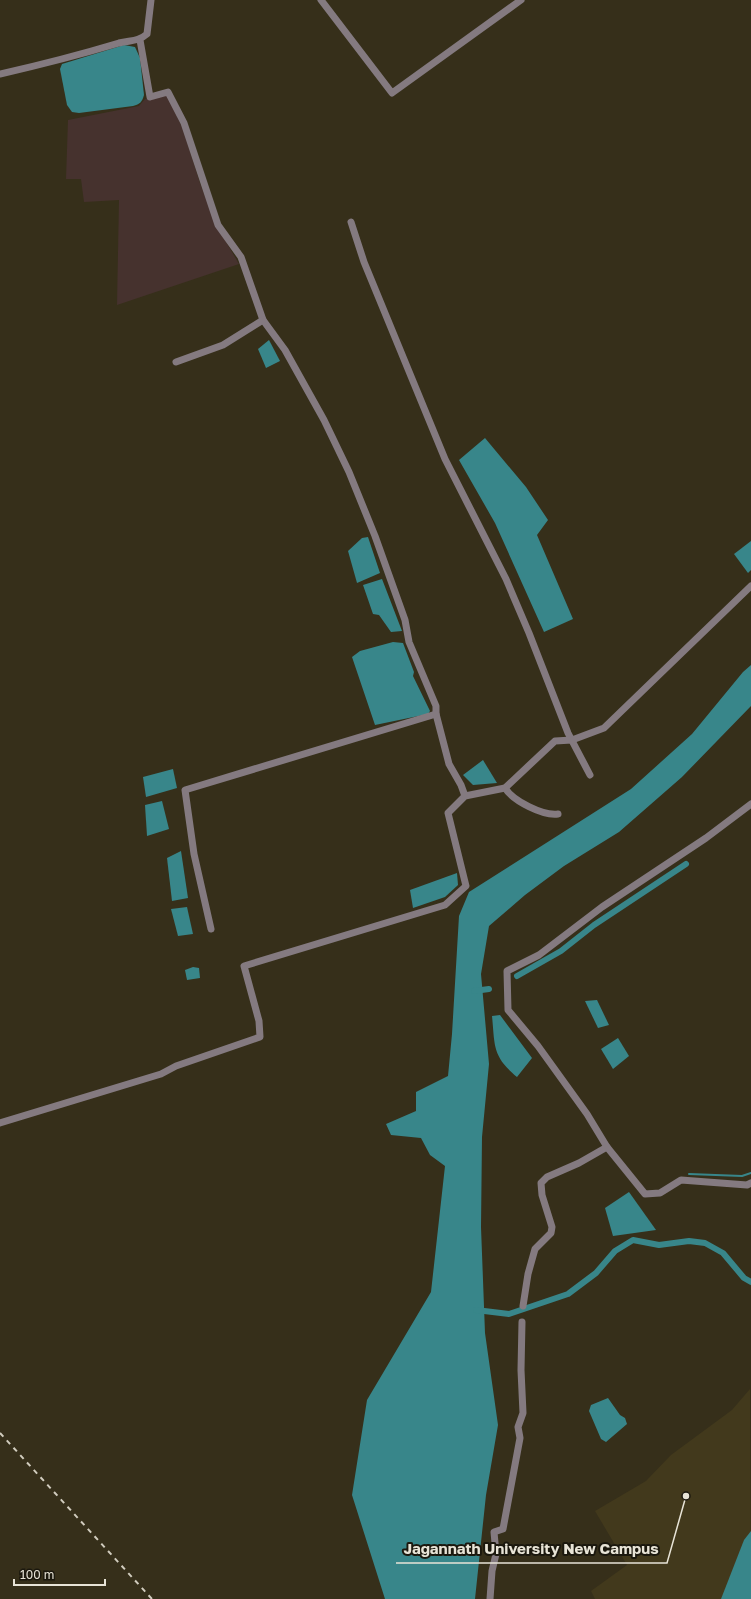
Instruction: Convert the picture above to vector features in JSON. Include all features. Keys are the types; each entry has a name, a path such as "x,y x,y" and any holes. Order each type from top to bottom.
{"street":[{"path":"0,74 56,61 128,40 140,40 147,34 151,0"},
{"path":"321,0 392,93 521,0"},
{"path":"140,40 150,97 168,92 184,123 218,225 242,257 263,320 288,356 324,420 349,472 375,536 405,620 409,642 436,706 436,714 449,764 461,785 465,796"},
{"path":"351,222 364,262 445,460 506,579 572,740 590,775"},
{"path":"176,362 223,345 263,320"},
{"path":"0,1124 161,1074 176,1066 260,1038 259,1021 244,966 445,905 466,886 448,813 465,796 505,788 555,740 572,740 604,728 751,586"},
{"path":"211,929 194,854 185,790 436,714"},
{"path":"505,788 508,792 532,808 550,815 558,814"},
{"path":"751,804 706,838 602,907 539,955 507,971 508,1010 538,1046 587,1114 607,1146 645,1194 660,1193 681,1180 747,1185 751,1183"},
{"path":"524,1306 528,1274 535,1249 550,1233 552,1227 542,1195 541,1183 547,1178 579,1163 607,1146"},
{"path":"490,1599 492,1571 496,1554 494,1532 503,1529 505,1522 520,1438 518,1427 523,1413 521,1370 522,1322"}],"shaded area":[{"path":"166,94 183,129 200,183 216,225 239,264 117,305 119,200 84,202 81,179 66,179 68,120 139,106 145,99"},
{"path":"750,1389 751,1599 595,1599 591,1591 627,1565 595,1511 646,1481 671,1455 732,1410"}],"water":[{"path":"124,45 135,47 140,58 144,95 141,101 133,106 79,113 72,112 67,105 60,69 62,64"},
{"path":"269,340 280,361 266,368 258,349"},
{"path":"485,438 526,487 548,520 537,535 573,619 544,632 495,523 459,460"},
{"path":"368,537 380,573 357,583 348,551 362,538"},
{"path":"751,541 751,570 748,573 734,554"},
{"path":"382,579 402,631 391,632 379,615 373,614 363,585"},
{"path":"393,642 403,643 414,672 413,676 430,711 428,714 375,725 352,657 360,651"},
{"path":"751,665 751,706 682,777 619,832 564,866 525,895 489,926 481,974 489,1064 482,1137 481,1227 485,1333 498,1425 486,1495 475,1599 385,1599 352,1495 367,1400 431,1292 445,1166 430,1155 421,1138 391,1135 386,1124 416,1111 416,1092 448,1076 459,916 469,892 631,789 692,734 743,672"},
{"path":"483,760 497,783 473,785 463,775"},
{"path":"173,769 177,788 146,797 143,777"},
{"path":"162,801 169,829 147,836 145,805"},
{"path":"181,851 188,898 172,901 167,858"},
{"path":"457,873 458,885 445,897 413,908 410,890"},
{"path":"187,907 193,934 178,936 171,909"},
{"path":"193,967 199,968 200,978 187,980 185,970"},
{"path":"597,1000 609,1025 598,1028 585,1001"},
{"path":"500,1015 532,1058 517,1077 503,1063 496,1050 492,1016"},
{"path":"618,1038 629,1056 613,1069 601,1049"},
{"path":"629,1192 656,1230 613,1236 605,1208"},
{"path":"608,1398 620,1415 625,1418 627,1424 606,1442 601,1439 589,1411 591,1405"},
{"path":"751,1531 751,1599 721,1599 744,1540"}],"waterway":[{"path":"517,976 561,951 594,925 686,864"},
{"path":"474,991 489,989"},
{"path":"689,1174 742,1176 751,1173"},
{"path":"476,1310 509,1314 568,1294 596,1273 615,1251 633,1240 659,1245 689,1241 705,1243 723,1253 744,1278 751,1282"}],"railway":[{"path":"0,1433 152,1599"}],"place":[{"name":"Jagannath University New Campus","path":"686,1496"}]}
